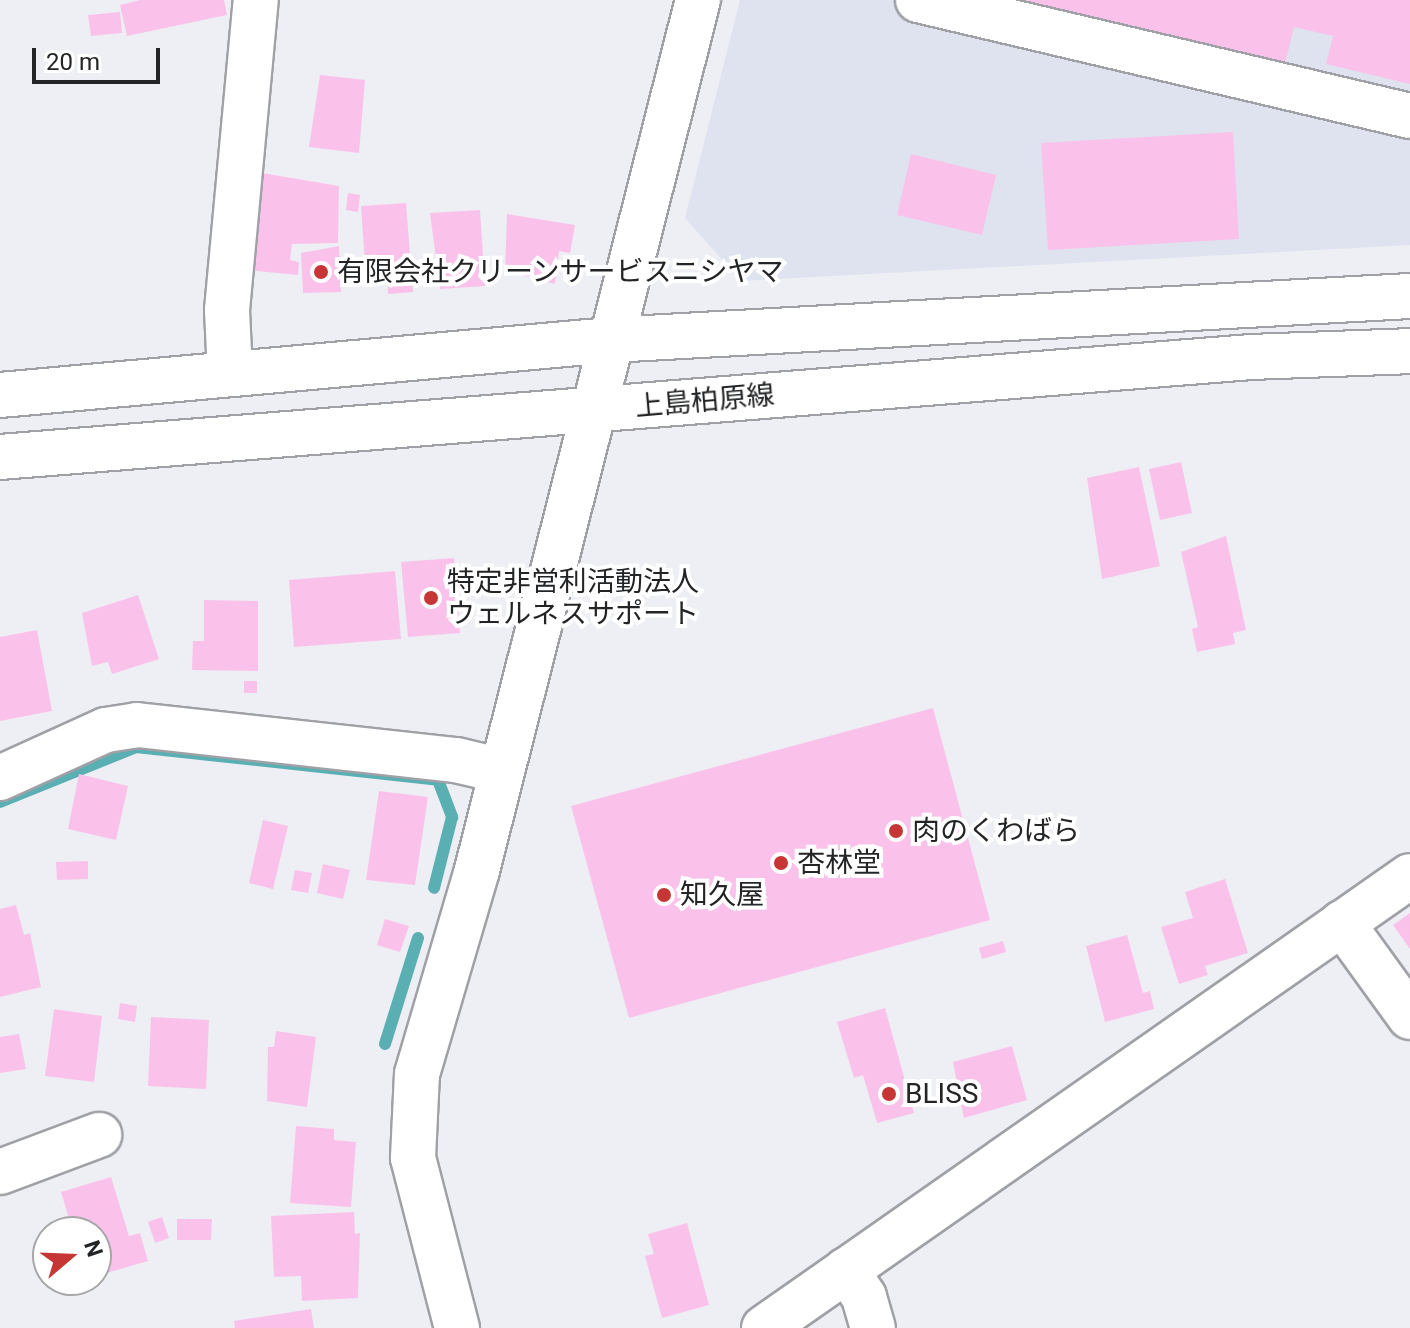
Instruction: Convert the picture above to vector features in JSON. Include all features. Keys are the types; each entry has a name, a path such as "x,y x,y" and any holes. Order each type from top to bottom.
{"street":[{"path":"230,374 227,310 256,0"},
{"path":"457,1328 413,1158 410,1116 502,771 698,0"},
{"path":"918,0 1410,116"},
{"path":"0,395 610,340 1410,296"},
{"name":"上島柏原線","path":"0,457 1250,357 1410,351"},
{"path":"0,778 106,730 137,725 456,760 502,771"},
{"path":"764,1328 1410,876"},
{"path":"1342,923 1410,1017"},
{"path":"0,1172 99,1135"},
{"path":"846,1270 864,1297 873,1328"}],"shaded area":[{"path":"740,0 1410,0 1410,245 741,281 685,218"}],"building":[{"path":"140,0 224,0 227,15 127,36 120,5"},
{"path":"1018,0 1410,0 1410,84 1326,64 1333,36 1294,27 1285,64"},
{"path":"120,12 122,33 91,36 88,15"},
{"path":"320,75 365,80 359,153 309,147"},
{"path":"1233,132 1239,239 1048,250 1041,143"},
{"path":"911,154 996,175 982,235 897,215"},
{"path":"256,172 339,186 338,243 292,244 290,260 299,262 298,275 247,270"},
{"path":"348,193 360,195 358,212 346,210"},
{"path":"406,203 413,292 388,294 387,277 366,278 361,206"},
{"path":"480,210 485,286 440,289 430,213"},
{"path":"507,214 575,225 570,253 559,251 555,284 505,271"},
{"path":"339,246 341,292 303,293 301,253"},
{"path":"1181,462 1192,513 1160,520 1149,469"},
{"path":"1139,467 1160,566 1102,579 1087,478"},
{"path":"1226,536 1246,630 1233,633 1235,644 1197,652 1192,629 1198,627 1181,552"},
{"path":"454,558 460,633 408,637 401,562"},
{"path":"395,571 401,639 294,647 289,580"},
{"path":"138,595 159,659 112,674 108,662 92,666 82,613"},
{"path":"204,600 258,601 258,671 192,670 193,641 204,641"},
{"path":"37,630 52,711 0,721 0,637"},
{"path":"244,681 257,681 257,693 244,693"},
{"name":"杏林堂","path":"933,708 990,920 629,1018 571,806"},
{"path":"79,774 128,786 116,840 68,829"},
{"path":"379,791 428,797 415,885 366,880"},
{"path":"263,820 288,826 273,889 249,883"},
{"path":"88,861 88,879 57,880 56,862"},
{"path":"323,864 350,870 343,899 317,893"},
{"path":"295,870 312,873 308,893 291,890"},
{"path":"1225,879 1248,953 1205,966 1208,975 1179,984 1161,927 1193,918 1185,892"},
{"path":"16,905 24,935 30,933 41,987 0,997 0,909"},
{"path":"1410,913 1410,949 1393,925"},
{"path":"385,919 409,926 400,952 377,945"},
{"path":"1127,935 1143,993 1150,991 1154,1009 1105,1022 1086,946"},
{"path":"1003,941 1006,952 982,959 979,948"},
{"path":"120,1003 137,1006 135,1022 118,1019"},
{"path":"885,1008 914,1113 877,1123 863,1075 854,1078 837,1022"},
{"path":"54,1009 102,1016 94,1082 45,1076"},
{"path":"151,1017 209,1020 206,1089 148,1086"},
{"path":"276,1031 316,1037 307,1107 267,1101 268,1047 274,1047"},
{"path":"19,1034 26,1069 0,1073 0,1037"},
{"path":"1012,1046 1027,1100 964,1118 953,1062"},
{"path":"296,1126 334,1129 334,1140 356,1142 351,1207 290,1203"},
{"path":"111,1177 129,1236 140,1233 148,1261 112,1271 112,1216 68,1216 61,1192"},
{"path":"354,1212 355,1234 360,1233 358,1298 302,1301 301,1276 274,1277 271,1216"},
{"path":"162,1217 169,1238 155,1243 148,1222"},
{"path":"177,1219 212,1219 211,1240 177,1240"},
{"path":"687,1223 709,1305 662,1318 645,1256 654,1254 648,1234"},
{"path":"311,1309 314,1328 235,1328 234,1321"}],"waterway":[{"path":"0,802 136,747 438,780 452,817 434,888"},
{"path":"385,1044 418,938"}],"place":[{"name":"有限会社クリーンサービスニシヤマ","path":"321,272"},
{"name":"特定非営利活動法人 ウェルネスサポート","path":"431,598"},
{"name":"肉のくわばら","path":"896,831"},
{"name":"杏林堂","path":"781,863"},
{"name":"知久屋","path":"664,895"},
{"name":"BLISS","path":"889,1094"}]}
